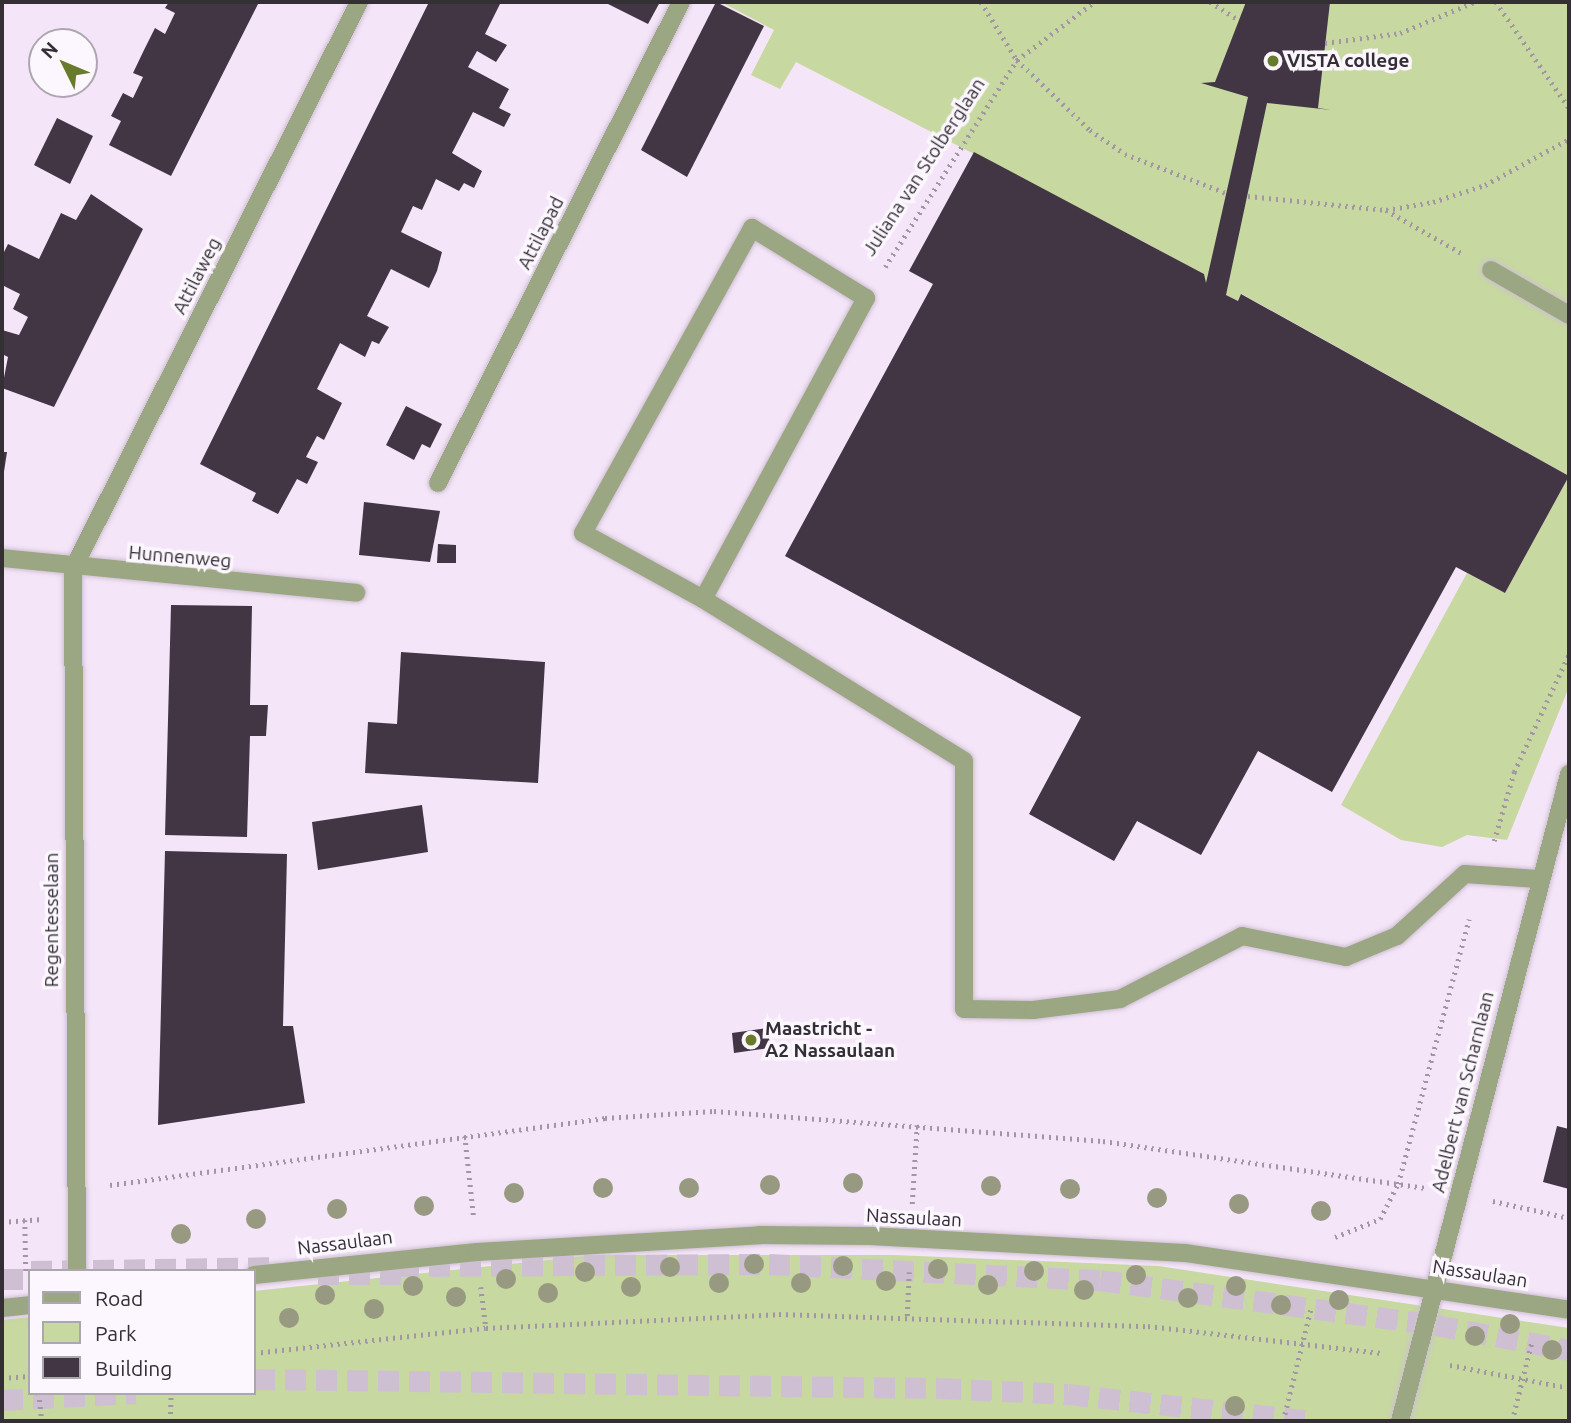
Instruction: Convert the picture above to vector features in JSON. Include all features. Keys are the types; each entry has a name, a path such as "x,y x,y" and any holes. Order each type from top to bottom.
{"street":[{"name":"Attilaweg","path":"74,569 359,2"},
{"name":"Attilapad","path":"438,483 681,2"},
{"path":"704,599 866,298 752,228 583,533 704,599 964,761 964,1009 1033,1010 1121,999 1242,936 1325,957 1359,954 1397,936 1459,877 1485,873 1538,879"},
{"path":"1491,270 1569,315"},
{"name":"Hunnenweg","path":"2,558 74,569 356,593"},
{"name":"Regentesselaan","path":"74,569 77,1269"},
{"name":"Adelbert van Scharnlaan","path":"1400,1421 1437,1289 1538,879 1569,774"},
{"name":"Nassaulaan","path":"256,1275 371,1259 760,1235 1185,1253 1320,1268 1569,1310"},
{"path":"2,1308 28,1305"}],"path":[{"path":"981,2 1017,60 1064,108 1125,153 1226,193"},
{"path":"1017,60 1094,2"},
{"path":"1210,2 1239,20"},
{"path":"1325,43 1400,33 1474,2"},
{"path":"1496,2 1569,108"},
{"name":"Juliana van Stolberglaan","path":"866,298 1017,60"},
{"path":"1248,196 1386,210 1485,185 1569,139"},
{"path":"1386,210 1491,270"},
{"path":"1320,1268 1327,1239 1380,1219 1398,1184 1514,772 1569,654"},
{"path":"75,1190 592,1120 715,1111 1103,1141 1459,1193 1569,1218"},
{"path":"24,1220 26,1280"},
{"path":"1512,1421 1541,1305"},
{"path":"256,1353 486,1328 779,1314 992,1317 1303,1341 1283,1421"},
{"path":"2,1378 28,1376"},
{"path":"39,1395 42,1421"},
{"path":"170,1421 171,1395"}],"green space":[{"path":"721,2 1569,2 1569,476 1242,294 1238,301 1226,295 1200,280 1203,274 1148,244 796,62 780,89 751,75 774,30"},
{"path":"1569,476 1569,687 1507,840 1467,835 1442,847 1401,840 1341,805 1467,573 1505,593"},
{"path":"595,1255 894,1255 1158,1266 1569,1328 1569,1421 2,1421 2,1320 28,1317 28,1395 256,1395 256,1291"}],"building":[{"path":"169,2 259,2 171,176 109,145 121,121 111,116 123,93 133,98 143,77 133,73 155,28 165,34 175,13 165,8"},
{"path":"429,2 501,2 485,34 507,45 496,62 477,51 468,67 509,89 499,108 511,114 504,127 473,112 452,153 482,171 474,188 464,183 459,191 436,179 422,210 413,206 401,232 442,252 437,271 429,288 391,269 367,316 389,327 379,344 372,341 365,357 340,343 317,389 342,403 324,440 317,436 306,457 318,462 307,484 297,479 278,514 252,501 256,493 200,464"},
{"path":"604,2 660,2 648,24"},
{"path":"716,2 764,26 687,177 641,150"},
{"path":"1246,2 1330,2 1318,108 1331,110 1267,103 1226,295 1238,301 1241,294 1569,476 1505,593 1456,567 1332,792 1258,751 1201,855 1137,821 1114,861 1029,814 1081,717 785,556 933,284 909,271 974,152 1204,274 1206,283 1248,97 1201,83 1215,82"},
{"path":"57,118 93,136 70,184 34,165"},
{"path":"91,194 143,229 54,407 2,388 8,357 2,354 2,330 19,335 28,317 13,309 20,294 2,285 2,256 8,244 39,259 61,213 76,220"},
{"path":"406,406 442,424 430,448 422,444 414,460 386,445"},
{"path":"2,452 7,452 3,478 2,478"},
{"path":"364,502 440,511 430,562 359,555"},
{"path":"438,544 456,545 456,563 437,563"},
{"path":"171,605 252,606 250,705 268,705 266,736 250,736 247,837 165,835"},
{"path":"401,652 545,662 538,783 365,773 368,722 397,724"},
{"path":"422,805 428,852 318,870 312,822"},
{"path":"165,851 287,854 283,1026 293,1026 305,1103 158,1125"},
{"name":"Maastricht - A2 Nassaulaan","path":"768,1028 770,1048 734,1053 732,1033"},
{"path":"1557,1126 1569,1129 1569,1189 1543,1182"}],"tunnel":[{"path":"398,1266 769,1264 1100,1280 1436,1325 1569,1350"},
{"path":"154,1269 278,1267"},
{"path":"318,1274 411,1274"},
{"path":"2,1279 28,1279"},
{"path":"256,1379 940,1388 1068,1394 1314,1421"},
{"path":"2,1400 98,1395"}],"place":[{"name":"VISTA college","path":"1273,61"},
{"name":"Maastricht - A2 Nassaulaan","path":"751,1040"}]}
